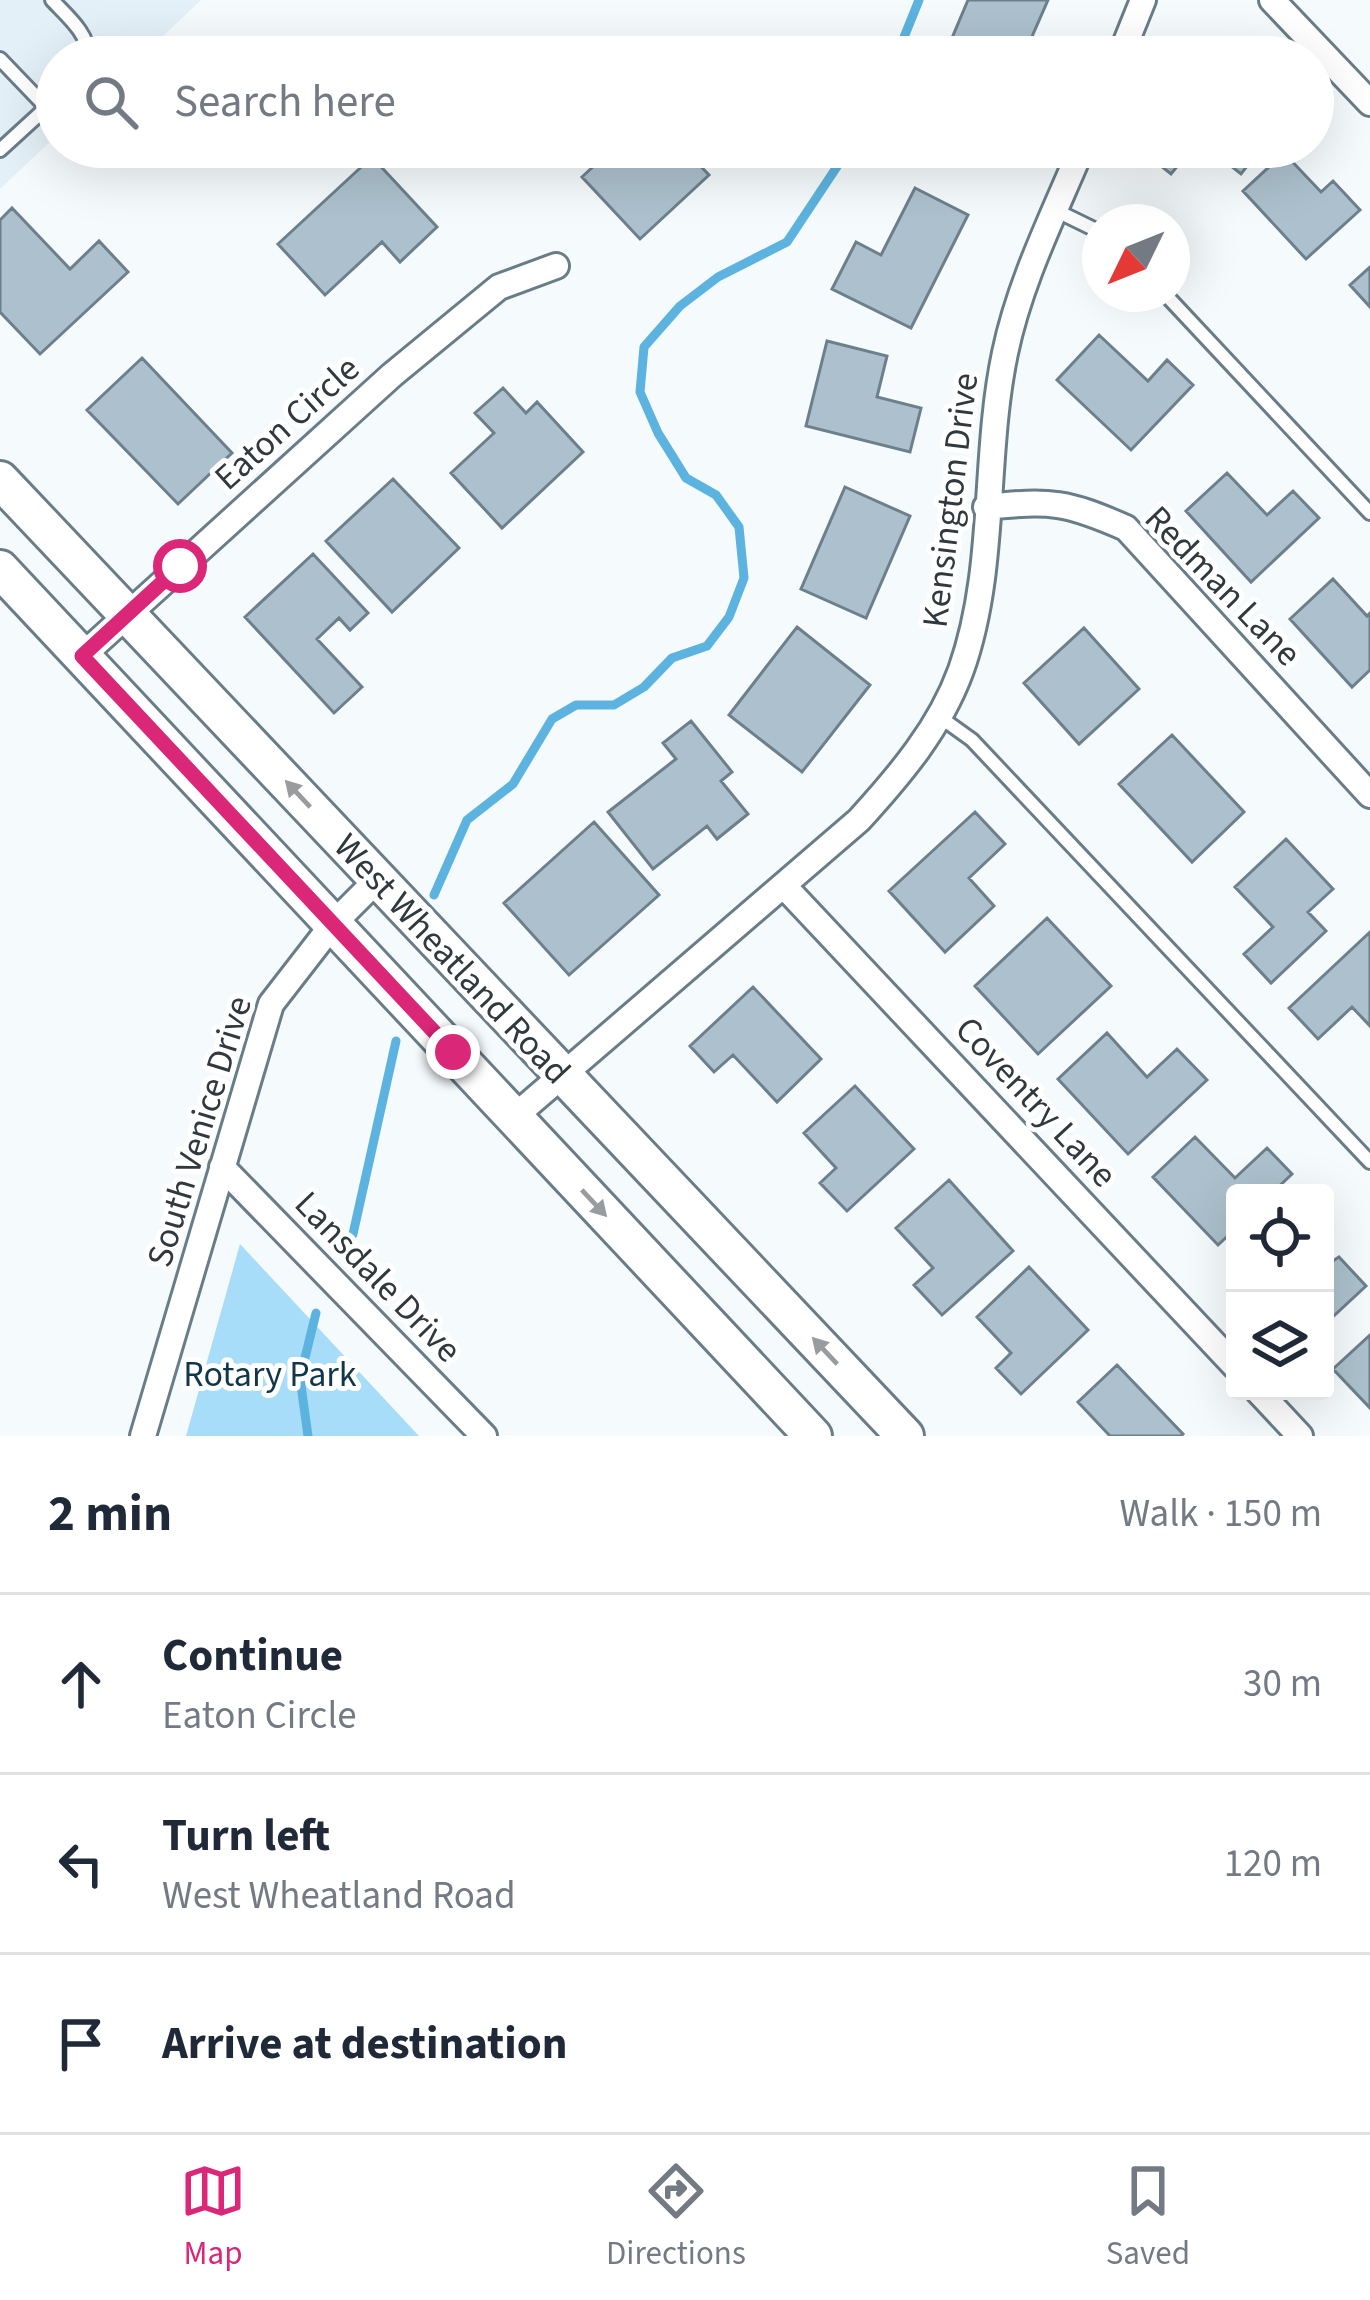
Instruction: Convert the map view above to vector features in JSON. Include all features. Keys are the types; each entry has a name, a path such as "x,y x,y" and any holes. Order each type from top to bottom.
{"main road":[{"name":"West Wheatland Road","path":"0,480 905,1436"},
{"name":"West Wheatland Road","path":"0,569 813,1436"}],"street":[{"path":"1128,36 1143,0"},
{"path":"1272,0 1306,36"},
{"path":"1334,65 1370,103"},
{"name":"Kensington Drive","path":"514,1117 859,820 905,770 940,717 962,668 982,584 993,417 1006,348 1031,267 1073,168"},
{"name":"Eaton Circle","path":"82,656 392,375 499,286 556,266"},
{"name":"Redman Lane","path":"986,507 1044,501 1083,509 1126,528 1370,795"},
{"name":"South Venice Drive","path":"143,1436 271,1004 333,924 379,879"},
{"name":"Coventry Lane","path":"784,886 1226,1356"},
{"name":"Lansdale Drive","path":"222,1167 484,1436"},
{"path":"1266,1400 1300,1436"}],"lane":[{"path":"52,0 81,36"},
{"path":"0,59 36,89"},
{"path":"0,150 36,117"},
{"path":"1055,210 1082,223"},
{"path":"1182,312 1370,513"},
{"path":"940,717 972,740 1370,1162"}],"shaded area":[{"path":"0,0 201,0 163,36 36,36 36,155 0,189"}],"green space":[{"name":"Rotary Park","path":"240,1244 419,1436 186,1436"}],"building":[{"path":"968,0 1048,0 1032,36 953,36"},
{"path":"360,168 382,168 437,227 400,262 382,242 325,295 278,244"},
{"path":"592,168 702,168 709,175 640,239 582,177"},
{"path":"1268,168 1298,168 1321,192 1333,181 1360,210 1306,259 1243,191"},
{"path":"915,188 968,215 911,328 832,289 856,242 881,255"},
{"path":"12,208 70,269 99,241 128,272 40,354 0,312 0,220"},
{"path":"1370,267 1370,307 1350,285"},
{"path":"1099,335 1148,381 1167,360 1193,385 1131,450 1057,380"},
{"path":"827,341 887,356 877,397 921,408 910,452 806,426"},
{"path":"142,358 232,453 178,504 87,410"},
{"path":"503,388 526,413 537,402 583,452 502,528 451,473 494,433 475,413"},
{"path":"1227,473 1267,515 1293,491 1319,518 1251,582 1186,511"},
{"path":"393,479 459,548 392,612 326,541"},
{"path":"845,487 910,516 866,618 801,589"},
{"path":"313,554 368,613 350,630 339,618 317,639 362,687 334,713 245,617"},
{"path":"1333,579 1367,616 1370,613 1370,670 1352,687 1290,619"},
{"path":"797,627 870,685 802,772 729,715"},
{"path":"1084,628 1139,689 1079,744 1024,683"},
{"path":"691,721 732,772 721,781 748,814 717,839 707,826 653,869 608,812 676,759 663,743"},
{"path":"1172,735 1244,812 1192,862 1119,784"},
{"path":"975,812 1005,844 969,878 994,906 945,952 889,891"},
{"path":"594,822 659,895 569,975 504,903"},
{"path":"1286,839 1333,889 1308,912 1326,931 1271,983 1244,954 1273,927 1235,887"},
{"path":"1047,918 1111,986 1038,1054 975,986"},
{"path":"1370,932 1370,1026 1352,1007 1318,1039 1289,1008"},
{"path":"753,987 821,1059 777,1102 733,1055 714,1072 690,1046"},
{"path":"1107,1033 1147,1077 1177,1049 1207,1080 1128,1154 1058,1079"},
{"path":"855,1086 914,1149 847,1211 820,1183 836,1168 804,1133"},
{"path":"1195,1137 1235,1178 1267,1148 1292,1174 1281,1184 1226,1184 1226,1237 1218,1245 1153,1177"},
{"path":"949,1180 1013,1251 942,1315 914,1285 933,1268 896,1228"},
{"path":"1339,1257 1366,1286 1334,1316 1334,1292 1334,1260"},
{"path":"1029,1267 1088,1330 1021,1394 996,1368 1011,1353 977,1317"},
{"path":"1370,1335 1370,1408 1334,1370"},
{"path":"1117,1365 1181,1436 1110,1436 1078,1402"}],"waterway":[{"path":"904,36 919,0"},
{"path":"434,895 467,820 513,784 552,719 576,705 614,705 644,687 672,658 707,646 729,617 744,578 739,527 716,495 686,478 658,433 640,392 644,347 680,306 718,277 787,242 836,168"},
{"path":"345,1250 353,1234 396,1041"},
{"path":"308,1436 300,1378 316,1313"}],"route":[{"path":"180,566 82,656 453,1052"}]}
